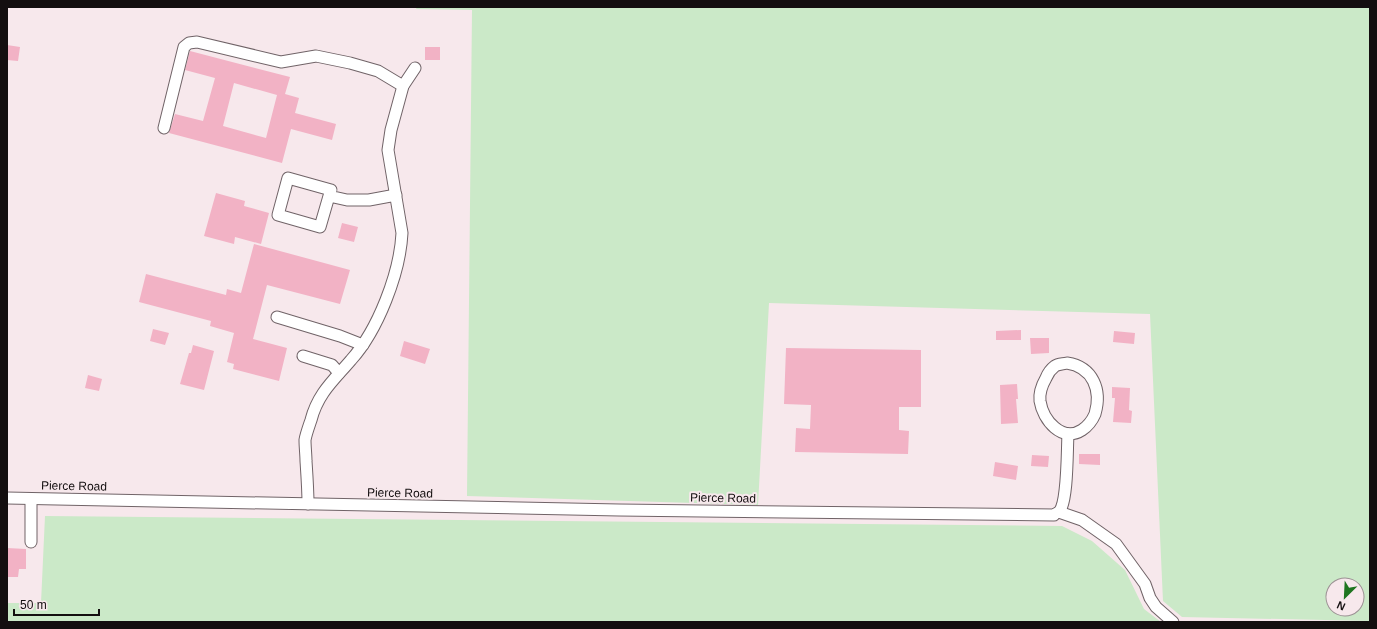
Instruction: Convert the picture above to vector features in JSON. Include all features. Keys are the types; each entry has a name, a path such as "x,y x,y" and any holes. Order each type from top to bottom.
{"lane":[{"path":"164,128 184,47 189,42 197,42 281,62 316,56 378,71 403,86"},
{"path":"308,504 305,441 311,418 328,385 363,345 377,320 398,263 402,232 388,150 391,130 403,86 415,68"},
{"path":"288,178 330,190 329,196 320,227 278,215 288,178"},
{"path":"329,196 347,200 369,200 396,195"},
{"path":"277,317 340,336 363,345"},
{"path":"304,356 332,365 339,373"},
{"path":"1067,363 1077,364 1085,370 1093,379 1097,392 1097,405 1093,420 1077,433 1068,434 1059,431 1051,425 1046,417 1040,401 1040,391 1049,372 1056,365 1067,363"},
{"path":"1068,434 1066,480 1063,503 1059,512 1082,520 1116,544 1145,584 1150,598 1156,607 1172,622"},
{"name":"Pierce Road","path":"7,498 627,510 1046,515 1054,515 1059,512"},
{"path":"31,499 31,542"}],"green space":[{"path":"417,7 1370,7 1370,621 1182,617 1163,601 1150,314 769,303 758,505 467,496 472,10 416,9"},
{"path":"45,516 1062,526 1092,541 1125,570 1144,609 1161,622 7,622 7,603 41,603"}],"building":[{"path":"7,45 20,47 18,61 7,60"},
{"path":"425,47 440,47 440,60 425,60"},
{"path":"190,51 290,77 285,94 299,98 295,113 336,124 332,140 291,129 282,163 169,133 175,114 203,121 215,78 185,70","holes":["234,83 277,95 266,138 223,126"]},
{"path":"216,193 245,201 244,206 269,213 261,244 235,237 234,244 204,236"},
{"path":"342,223 358,227 354,242 338,238"},
{"path":"254,244 350,270 340,304 267,285 253,339 287,348 279,381 233,369 234,364 227,362 234,333 210,326 211,321 139,302 146,274 226,295 227,289 241,293"},
{"path":"153,329 169,333 165,345 150,341"},
{"path":"1021,330 1021,340 996,340 996,331"},
{"path":"1114,331 1135,333 1134,344 1113,342"},
{"path":"1030,338 1049,338 1049,353 1031,354"},
{"path":"404,341 430,349 425,364 400,356"},
{"path":"193,345 214,351 204,390 180,384 189,353 191,353"},
{"path":"786,348 921,350 921,407 899,407 899,430 909,431 908,454 795,452 796,428 810,429 811,405 784,404"},
{"path":"88,375 102,379 99,391 85,388"},
{"path":"1017,384 1018,399 1016,399 1018,423 1001,424 1000,385"},
{"path":"1112,387 1130,388 1129,410 1132,411 1131,423 1113,422 1115,398 1112,398"},
{"path":"1079,454 1100,454 1100,465 1079,464"},
{"path":"1032,455 1049,456 1048,467 1031,466"},
{"path":"995,462 1018,466 1016,480 993,476"},
{"path":"7,548 26,549 26,569 19,569 18,577 7,577"}]}
